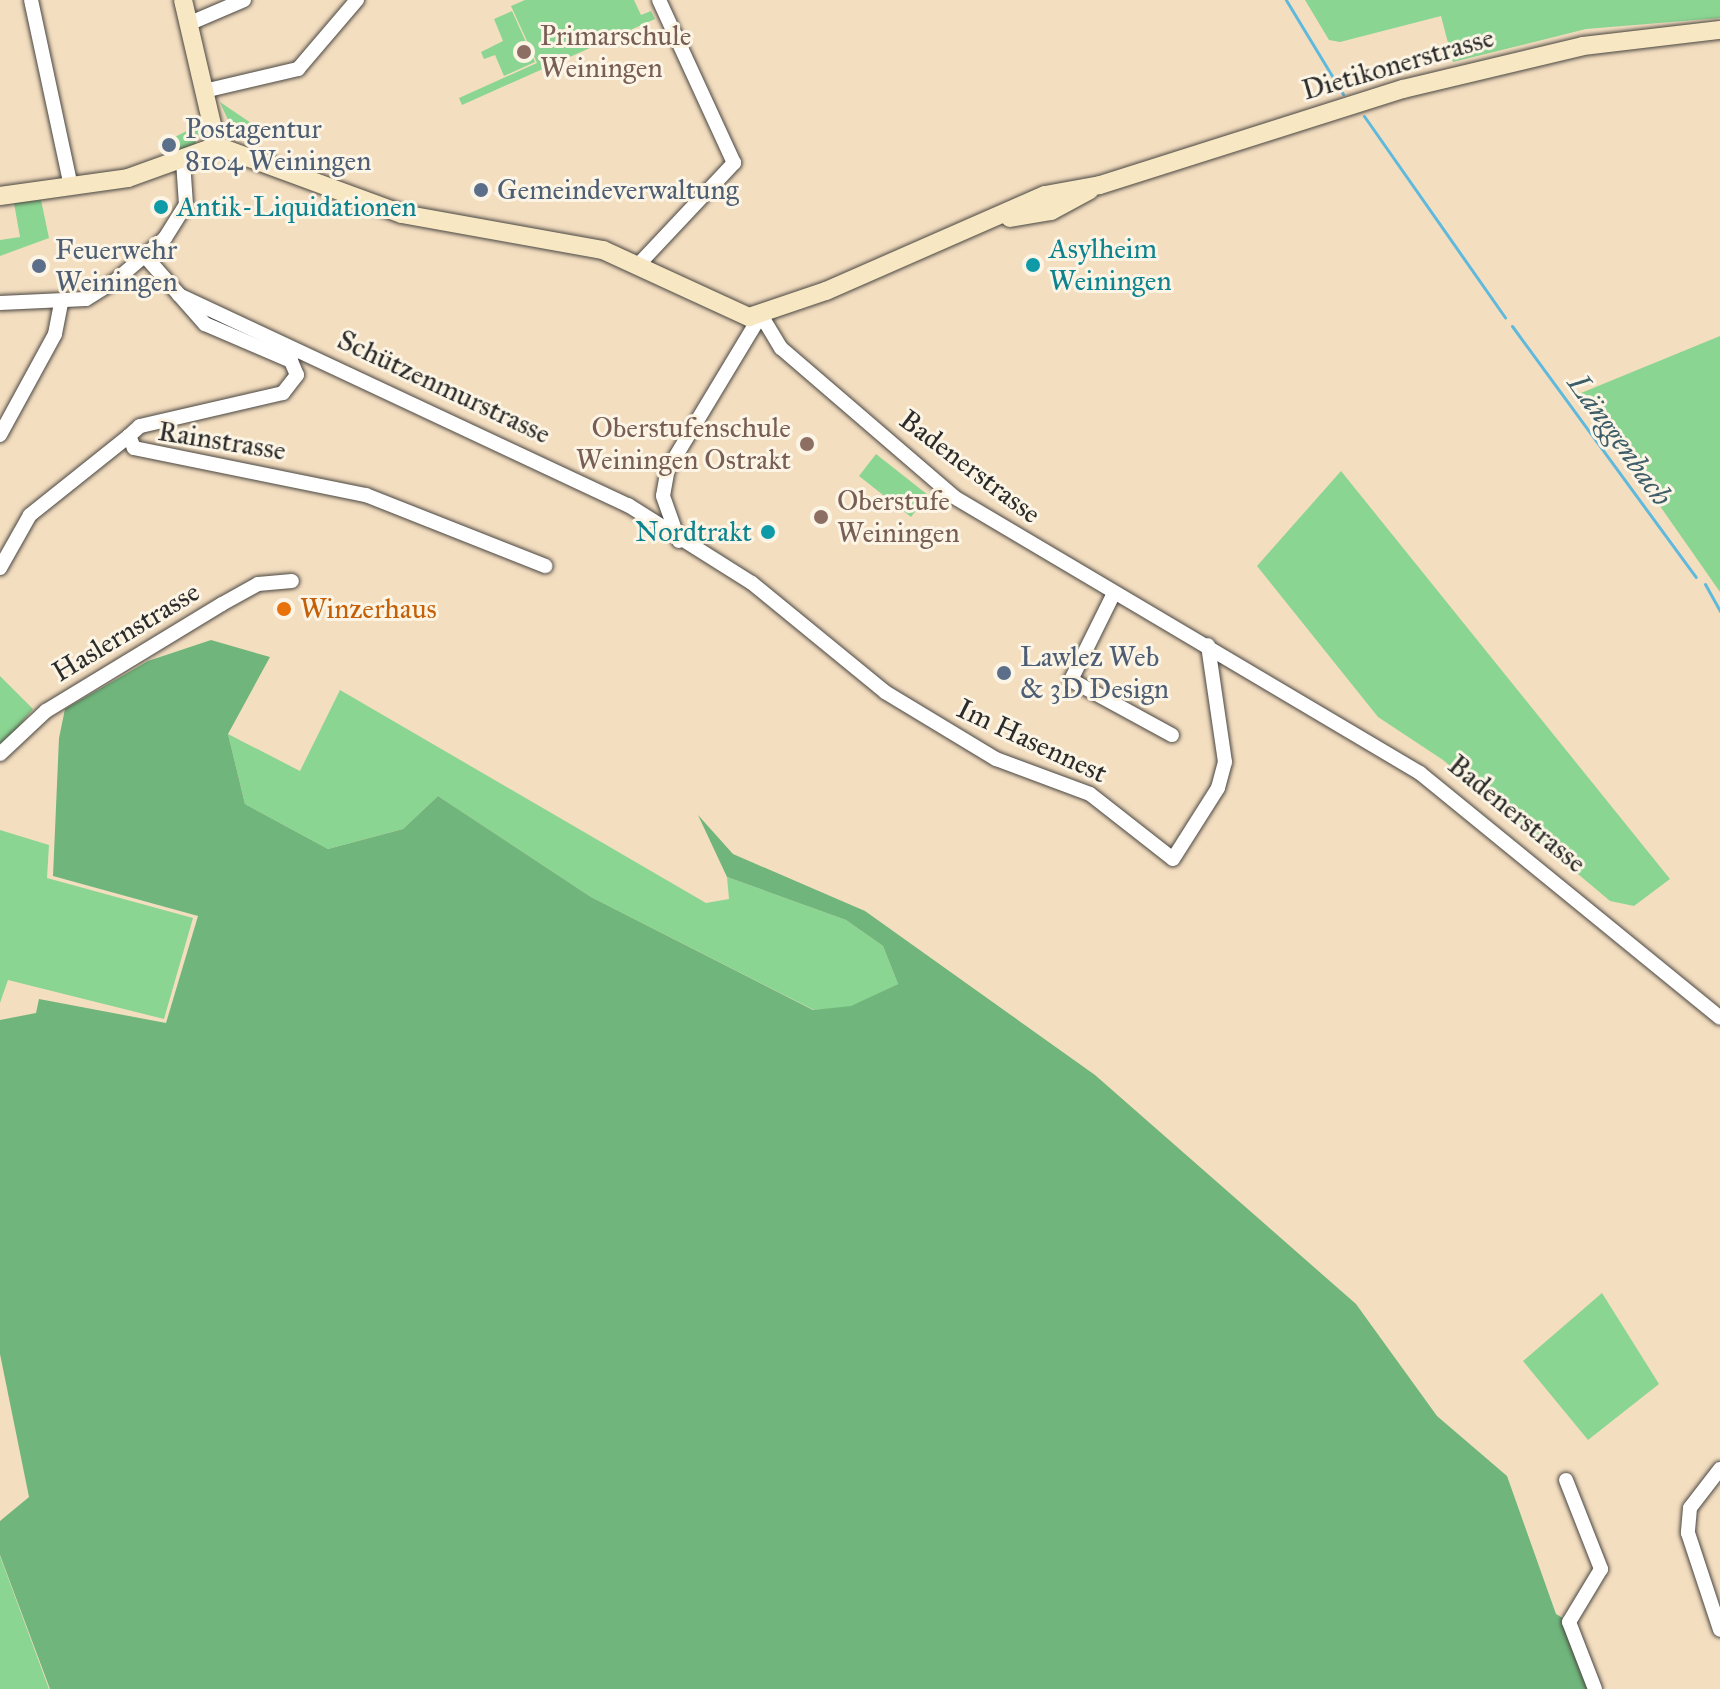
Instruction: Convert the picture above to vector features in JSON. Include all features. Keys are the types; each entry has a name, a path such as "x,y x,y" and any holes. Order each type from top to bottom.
{"street":[{"path":"31,0 71,187"},
{"path":"183,0 217,146"},
{"path":"188,24 244,0"},
{"path":"204,91 298,69 357,0"},
{"path":"639,264 734,163 659,0"},
{"name":"Dietikonerstrasse","path":"761,315 998,220 1045,195 1100,185 1492,65 1614,41 1720,30"},
{"path":"0,196 71,187 183,161 217,146 402,214 563,239 639,264 733,315 761,315"},
{"path":"0,303 61,303 105,288 145,256 186,205 183,161"},
{"name":"Rainstrasse","path":"145,256 218,334 291,361 296,383 283,393 154,421 129,436 142,455 198,458 366,495 545,566"},
{"name":"Schützenmurstrasse","path":"179,295 598,489 679,541"},
{"path":"0,435 55,334 61,303"},
{"path":"679,541 663,496 668,469 761,315"},
{"name":"Badenerstrasse","path":"761,315 781,348 954,497 1420,773 1720,1018"},
{"path":"0,568 30,515 129,436"},
{"name":"Im Hasennest","path":"679,541 752,583 897,699 996,759 1090,794 1173,859 1218,788 1225,762 1208,645"},
{"name":"Haslernstrasse","path":"0,754 46,711 222,604 258,584 292,581"},
{"path":"1114,593 1071,680 1172,735"},
{"path":"1720,1469 1690,1508 1688,1533 1720,1630"},
{"path":"1566,1480 1601,1569 1569,1622 1595,1689"}],"green space":[{"path":"525,0 634,0 641,15 651,11 655,19 462,105 459,98 537,63 511,6"},
{"path":"1305,0 1720,0 1720,18 1586,29 1453,62 1441,16 1340,42 1329,40"},
{"path":"512,11 535,62 504,76 495,55 484,59 481,52 503,41 494,19"},
{"path":"220,102 254,125 247,137 231,127"},
{"path":"204,122 195,144 180,154 173,138"},
{"path":"41,200 49,238 0,256 0,240 20,237 14,203"},
{"path":"1720,336 1720,592 1581,393"},
{"path":"876,454 928,495 911,517 859,476"},
{"path":"1341,471 1670,879 1634,906 1610,901 1443,760 1378,717 1257,566"},
{"path":"211,640 270,657 228,734 245,804 328,849 403,829 438,796 591,897 813,1010 851,1006 898,984 883,946 846,920 727,877 698,815 733,854 865,911 1095,1075 1356,1304 1437,1416 1507,1476 1556,1614 1569,1622 1594,1689 50,1689 0,1555 0,1521 29,1497 0,1354 0,1020 36,1013 39,999 166,1023 198,916 53,876 59,738 65,709 148,661"},
{"path":"0,676 33,709 0,749"},
{"path":"340,690 706,903 729,899 727,877 846,920 883,946 898,984 851,1007 814,1010 591,897 438,796 403,829 328,849 245,804 228,734 300,771"},
{"path":"0,830 49,845 47,878 193,918 164,1019 8,980 0,1003"},
{"path":"1602,1293 1659,1384 1588,1440 1523,1361"},
{"path":"0,1556 49,1689 0,1689"}],"waterway":[{"path":"1286,0 1343,94"},
{"path":"1364,116 1505,317"},
{"name":"Länggenbach","path":"1512,326 1696,577"},
{"path":"1705,584 1720,611"}],"place":[{"name":"Primarschule Weiningen","path":"524,52"},
{"name":"Postagentur 8104 Weiningen","path":"169,145"},
{"name":"Gemeindeverwaltung","path":"481,190"},
{"name":"Antik-Liquidationen","path":"161,207"},
{"name":"Asylheim Weiningen","path":"1033,265"},
{"name":"Feuerwehr Weiningen","path":"39,266"},
{"name":"Oberstufenschule Weiningen Ostrakt","path":"807,444"},
{"name":"Oberstufe Weiningen","path":"821,517"},
{"name":"Nordtrakt","path":"768,532"},
{"name":"Winzerhaus","path":"284,609"},
{"name":"Lawlez Web & 3D Design","path":"1004,673"}]}
